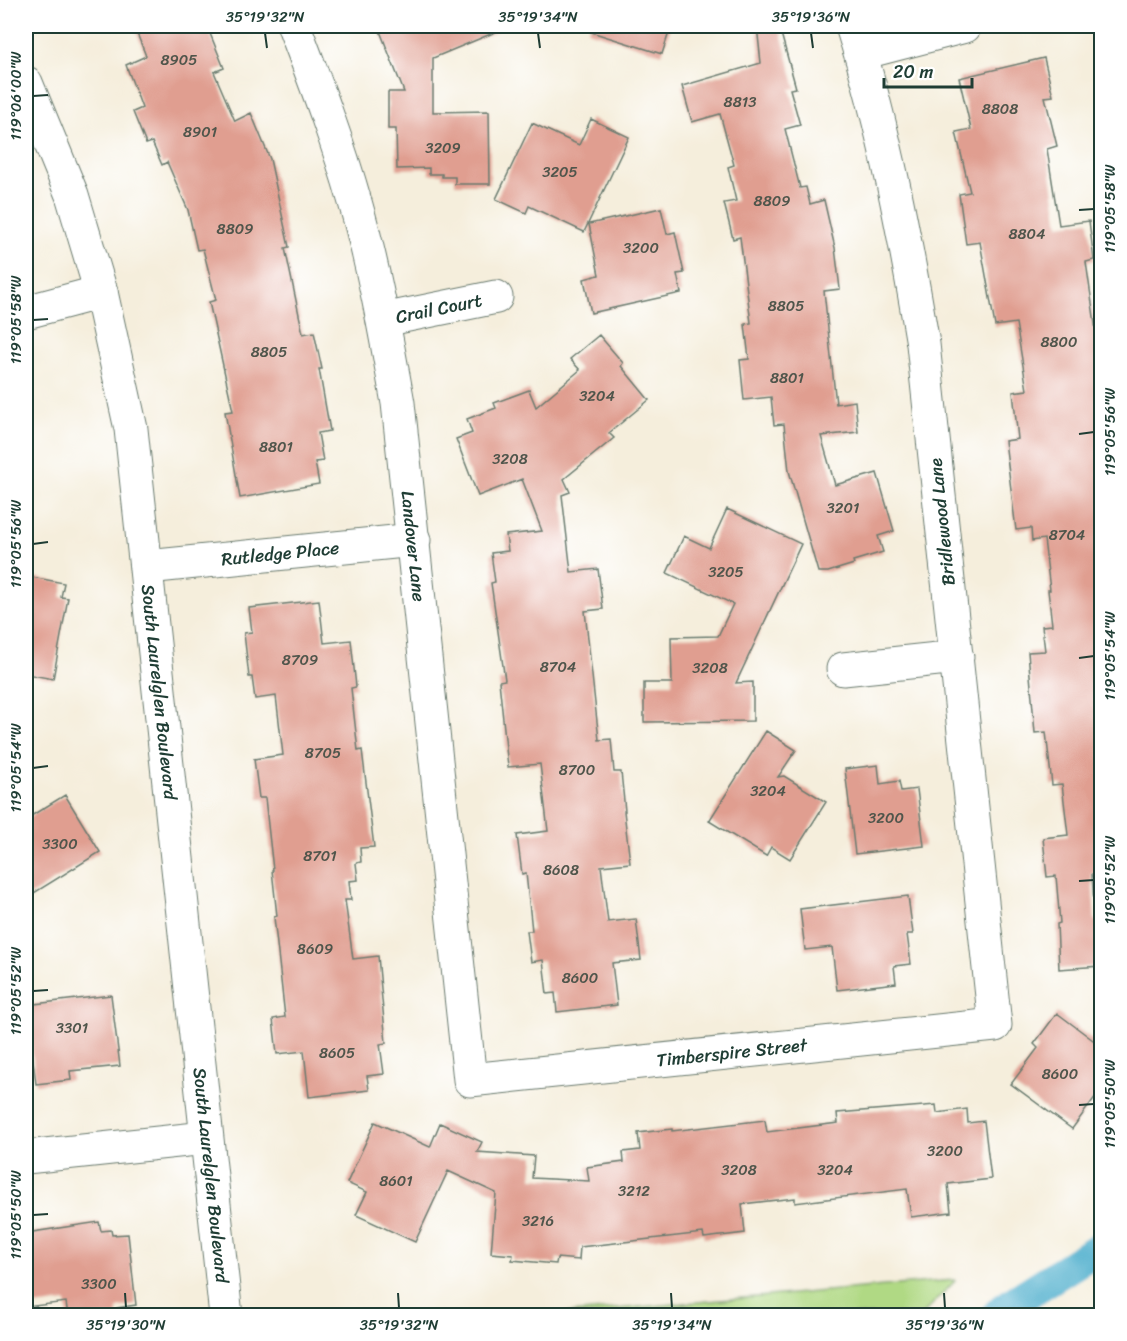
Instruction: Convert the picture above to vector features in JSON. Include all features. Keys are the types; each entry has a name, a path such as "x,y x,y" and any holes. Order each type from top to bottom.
{"street":[{"name":"Landover Lane","path":"294,26 330,123 356,204 383,320 398,403 470,1080"},
{"path":"857,39 965,26"},
{"name":"Bridlewood Lane","path":"857,39 880,125 904,234 923,345 995,1025"},
{"name":"South Laurelglen Boulevard","path":"26,83 72,195 101,291 130,429 147,567 226,1316"},
{"path":"26,312 101,291"},
{"name":"Crail Court","path":"383,320 496,297"},
{"name":"Rutledge Place","path":"147,567 414,540"},
{"path":"843,669 957,657"},
{"name":"Timberspire Street","path":"470,1080 995,1025"},
{"path":"26,1157 206,1138"}],"green space":[{"path":"954,1280 922,1315 547,1315"}],"building":[{"path":"134,26 207,26 224,68 214,72 235,121 251,113 270,159 289,247 285,248 303,334 314,332 322,369 319,369 330,431 318,433 323,461 315,462 319,484 240,498 225,412 233,411 209,302 216,300 203,249 197,250 188,210 167,162 162,165 152,142 146,144 133,112 142,108 126,65 146,56"},
{"path":"378,26 510,26 433,58 433,112 489,111 490,184 455,184 455,177 429,174 429,168 397,169 396,129 388,129 388,92 404,92"},
{"path":"589,26 671,26 662,54 588,31"},
{"path":"757,26 779,26 796,88 790,89 800,125 785,129 800,188 806,187 810,204 824,200 835,248 840,289 824,291 836,404 855,401 858,432 821,436 835,485 877,473 894,531 878,536 883,552 828,572 818,572 789,471 784,424 774,425 771,397 744,400 740,360 749,359 745,324 751,323 740,237 733,239 724,203 736,201 728,167 734,165 720,114 692,122 682,86 761,63"},
{"path":"1044,58 1053,96 1045,97 1057,146 1047,149 1059,225 1089,221 1094,260 1086,262 1101,365 1101,873 1092,874 1095,921 1101,921 1101,966 1059,969 1057,924 1060,923 1056,876 1047,877 1043,838 1068,835 1062,784 1052,785 1046,732 1035,733 1028,652 1045,651 1042,626 1052,625 1048,590 1050,590 1044,539 1032,541 1031,528 1016,530 1005,441 1018,439 1013,392 1027,390 1016,323 995,326 980,242 966,244 959,194 970,192 956,132 971,129 959,78"},
{"path":"591,119 629,137 584,232 529,206 526,213 496,199 532,123 579,145"},
{"path":"661,208 667,234 675,232 684,273 677,274 681,293 591,313 584,279 599,275 589,224"},
{"path":"599,335 623,363 621,366 649,400 609,433 614,438 564,479 570,492 562,495 571,572 598,569 603,609 585,611 599,740 611,739 614,772 621,772 630,863 601,866 608,922 636,919 641,960 612,963 617,1005 557,1012 555,993 547,994 543,960 531,962 527,931 532,931 526,873 522,874 517,835 548,831 540,764 508,767 499,681 505,680 491,583 495,582 491,553 508,551 506,535 542,531 522,479 478,496 456,439 472,433 467,419 496,408 494,403 529,390 536,407 580,370 570,359"},
{"path":"727,509 801,544 736,683 753,682 753,721 644,722 644,683 672,683 671,637 718,636 733,604 667,573 684,536 709,548"},
{"path":"26,576 64,583 61,597 68,598 53,679 26,674"},
{"path":"319,600 324,643 351,640 356,687 351,688 358,751 362,750 374,847 360,848 361,862 356,863 358,880 349,881 351,900 345,900 353,959 378,956 386,1043 380,1044 384,1074 367,1076 369,1090 309,1097 304,1051 277,1054 273,1019 285,1017 274,917 277,916 265,798 259,798 254,759 283,755 276,696 255,699 252,677 249,677 244,633 252,632 249,608"},
{"path":"766,731 796,750 778,777 784,776 826,802 790,859 771,847 766,856 709,821"},
{"path":"878,765 880,784 899,781 901,791 917,789 924,846 855,854 845,769"},
{"path":"65,795 100,852 26,898 26,819"},
{"path":"908,896 913,934 907,934 911,964 894,966 896,983 837,990 832,947 805,950 800,909"},
{"path":"111,995 120,1066 70,1071 71,1080 36,1084 26,1005"},
{"path":"1057,1013 1101,1046 1101,1089 1072,1129 1011,1084 1038,1048 1034,1044"},
{"path":"936,1105 937,1113 967,1109 968,1123 984,1121 991,1179 948,1184 951,1212 911,1217 907,1189 795,1203 795,1198 742,1204 745,1233 704,1238 703,1233 580,1247 579,1260 557,1258 556,1264 512,1260 513,1255 491,1253 496,1193 448,1171 415,1242 356,1215 367,1192 347,1183 375,1122 430,1147 440,1123 482,1142 477,1152 534,1156 532,1178 589,1181 587,1167 624,1162 623,1152 640,1150 638,1133 765,1120 767,1132 838,1123 837,1113"},
{"path":"99,1222 101,1231 111,1230 112,1235 128,1234 136,1305 117,1308 118,1316 68,1316 66,1302 26,1307 26,1233"}],"waterway":[{"path":"996,1316 1003,1309 1102,1246"}]}
